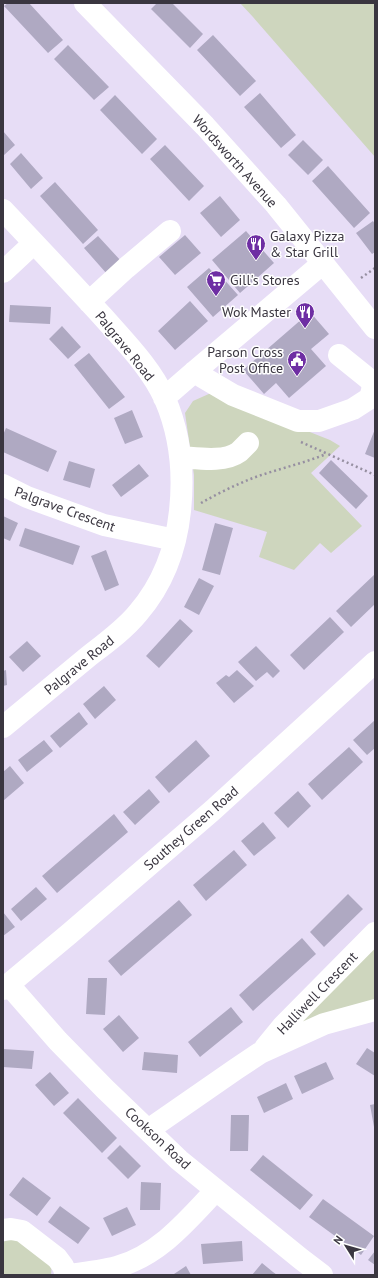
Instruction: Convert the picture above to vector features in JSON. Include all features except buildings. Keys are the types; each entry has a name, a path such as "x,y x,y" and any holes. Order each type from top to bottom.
{"street":[{"name":"Wordsworth Avenue","path":"85,3 205,126 276,205 375,328"},
{"name":"Palgrave Road","path":"3,210 89,302 149,372 164,398 173,426 180,457 182,479 177,530 170,558 162,576 138,613 118,632 3,727"},
{"path":"89,302 170,231"},
{"path":"3,272 34,243"},
{"path":"164,398 323,263"},
{"path":"194,372 233,395 298,421 319,421 354,409 370,398 373,387 370,380 339,355"},
{"path":"180,457 210,459 223,458 237,453 248,443"},
{"name":"Palgrave Crescent","path":"3,485 27,497 104,525 177,530"},
{"name":"Southey Green Road","path":"6,987 76,929 213,810 375,662"},
{"name":"Halliwell Crescent","path":"260,1053 283,1026 375,933"},
{"name":"Cookson Road","path":"6,987 58,1042 179,1160 322,1275"},
{"name":"Halliwell Crescent","path":"148,1130 236,1068 260,1053 324,1024 375,1010"},
{"path":"3,1230 11,1229 22,1231 57,1258 67,1275 117,1267 139,1258 161,1245 183,1226 216,1190"}],"path":[{"path":"177,530 201,503 216,495 253,478 326,454"}],"green space":[{"path":"240,3 375,3 375,157 253,17"},
{"path":"211,393 330,440 340,446 311,473 362,526 331,553 320,543 294,570 259,557 267,532 194,510 194,475 185,413 193,401"},
{"path":"375,946 375,1001 300,1027 298,1021"},
{"path":"8,1240 21,1240 52,1262 51,1275 3,1275 3,1242"}],"place":[{"name":"Galaxy Pizza & Star Grill","path":"256,261"},
{"name":"Gill's Stores","path":"216,297"},
{"name":"Wok Master","path":"305,329"},
{"name":"Parson Cross Post Office","path":"297,377"}]}
